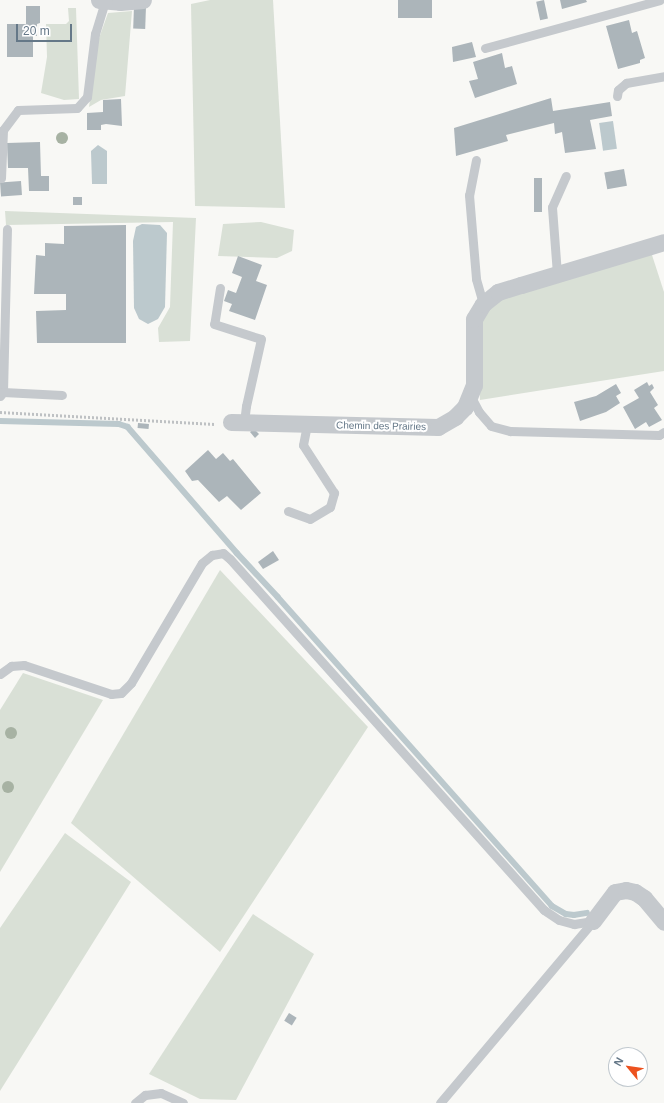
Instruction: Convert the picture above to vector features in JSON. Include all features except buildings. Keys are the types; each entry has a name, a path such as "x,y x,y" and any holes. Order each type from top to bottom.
{"street":[{"path":"99,0 120,2 143,0"},
{"name":"Chemin des Prairies","path":"238,422 438,427 455,417 465,407 474,385 474,319 483,304 498,292 664,242"},
{"path":"593,921 616,892 626,890 635,892 644,898 664,922"}],"lane":[{"path":"1,178 3,130 18,110 77,108 87,97 95,34 105,0"},
{"path":"485,48 660,0"},
{"path":"617,96 618,90 626,83 664,76"},
{"path":"476,160 469,195 476,279 483,304"},
{"path":"557,274 552,207 566,176"},
{"path":"7,229 2,394 62,395"},
{"path":"220,288 214,324 261,339 246,406 238,422"},
{"path":"470,395 478,412 491,426 510,431 659,435 664,432"},
{"path":"288,511 310,519 330,506 334,493 303,445 306,424"},
{"path":"0,674 11,666 24,665 111,694 121,693 131,683 202,563 212,555 223,553 544,910 559,920 574,924 593,921"},
{"path":"440,1103 593,921"},
{"path":"135,1103 145,1095 161,1093 183,1103"}],"path":[{"path":"0,412 105,416 212,424 238,422"}],"shaded area":[{"path":"210,0 273,0 285,208 195,206 191,4"},
{"path":"68,8 76,8 79,99 64,100 41,93 47,57 46,24 66,24 69,21"},
{"path":"132,11 125,96 101,100 89,107 98,41 108,13"},
{"path":"613,121 617,149 603,151 599,123"},
{"path":"98,145 107,151 107,184 92,184 91,151"},
{"path":"5,211 196,218 190,341 159,342 158,328 170,307 173,222 6,225"},
{"path":"261,222 294,230 292,251 277,258 218,256 223,224"},
{"path":"142,224 160,225 167,233 165,307 158,319 148,324 139,319 134,308 133,241 136,227"},
{"path":"651,252 664,292 664,371 480,400 478,329 490,306 509,295"},
{"path":"220,570 368,727 220,952 71,823"},
{"path":"23,673 103,700 0,872 0,710"},
{"path":"65,833 131,882 0,1091 0,928"},
{"path":"253,914 314,954 236,1100 200,1099 149,1074"}],"waterway":[{"path":"0,421 119,424 128,427 237,553 278,597 552,906 566,914 574,915 587,913"}]}
